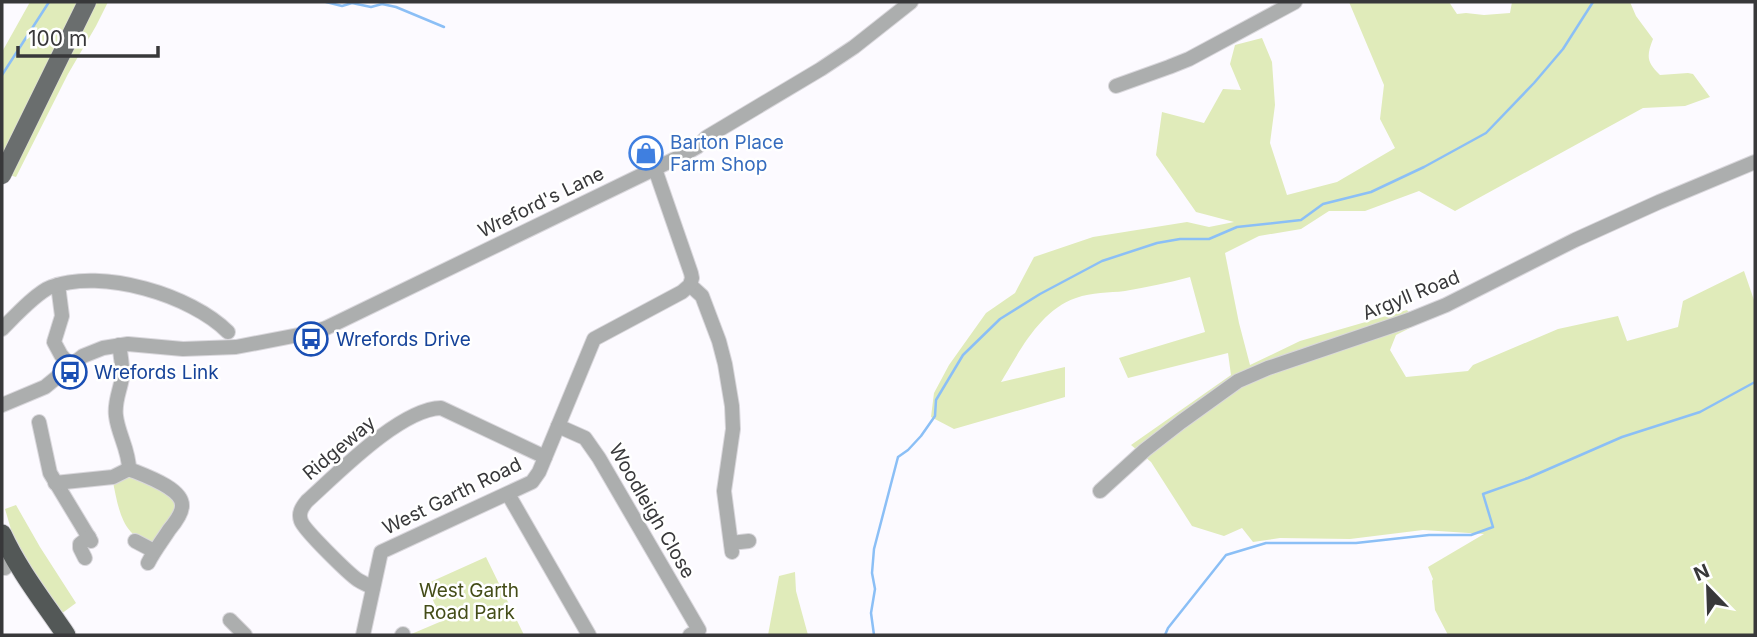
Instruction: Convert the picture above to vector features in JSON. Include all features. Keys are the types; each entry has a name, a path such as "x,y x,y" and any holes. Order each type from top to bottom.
{"highway":[{"path":"2,536 34,592 66,635"}],"main road":[{"path":"2,175 87,2"}],"street":[{"name":"Wreford's Lane","path":"2,405 45,387 83,356 118,345 139,344 183,349 236,347 326,328 697,147 707,137 854,47 911,2"},
{"path":"1116,86 1189,59 1295,2"},
{"name":"Argyll Road","path":"1100,491 1163,436 1238,381 1278,364 1446,305 1575,240 1755,162"},
{"path":"655,169 691,273 690,285 702,296 719,341 732,406 733,429 724,491 732,547 749,541"},
{"path":"2,328 43,292 79,280 117,283 151,290 184,302 228,332"},
{"path":"58,285 62,316 54,342 70,365"},
{"name":"West Garth Road","path":"363,635 381,552 532,482 539,472 594,339 677,295 690,285"},
{"path":"118,345 122,380 115,404 129,469"},
{"name":"Ridgeway","path":"373,588 357,580 325,548 303,525 300,513 307,501 378,438 418,415 434,408 442,408 545,457"},
{"path":"39,422 50,473 90,539 80,544 85,558"},
{"name":"Woodleigh Close","path":"558,426 582,436 589,442 699,630"},
{"path":"55,483 113,477 129,469"},
{"path":"129,469 168,487 177,494 182,509 151,557 135,541"},
{"path":"508,494 589,635"},
{"path":"230,620 245,635"}],"green space":[{"path":"30,2 108,2 16,177 2,173 2,52"},
{"path":"1349,2 1449,2 1457,14 1484,15 1510,13 1512,2 1630,2 1636,16 1653,39 1649,59 1660,75 1693,74 1710,97 1685,106 1643,108 1455,211 1419,191 1365,211 1329,211 1301,229 1259,236 1225,253 1250,365 1300,341 1407,310 1418,324 1396,335 1390,350 1406,377 1468,371 1473,365 1558,329 1618,316 1627,341 1678,327 1683,301 1744,271 1755,303 1755,635 1448,635 1435,610 1433,579 1428,567 1484,534 1423,530 1350,539 1280,538 1253,542 1242,528 1224,536 1192,526 1151,462 1131,445 1231,375 1228,353 1128,378 1119,358 1205,332 1190,277 1125,291 1082,296 1063,304 1041,322 1023,345 1001,382 1065,367 1065,397 954,429 931,417 934,393 949,365 986,313 1015,293 1034,257 1093,237 1187,222 1209,227 1234,222 1196,212 1156,155 1162,112 1204,123 1223,89 1241,90 1230,64 1235,45 1262,38 1272,62 1275,105 1270,143 1287,195 1337,182 1395,148 1380,119 1384,85"},
{"path":"132,475 162,487 178,505 155,542 144,540 129,530 120,512 113,482"},
{"path":"16,505 76,603 61,614 15,543 5,509"},
{"name":"West Garth Road Park","path":"486,557 524,635 409,635 442,621 426,584"},
{"path":"795,572 796,591 808,635 768,635 779,576"}],"waterway":[{"path":"2,75 49,2"},
{"path":"326,2 342,6 352,3 371,7 382,4 444,27"},
{"path":"874,635 871,613 875,589 872,573 874,549 898,457 921,436 935,416 936,400 963,355 1000,319 1102,261 1157,243 1180,239 1209,239 1237,227 1301,220 1323,204 1371,192 1424,167 1486,133 1563,49 1593,2"},
{"path":"1165,635 1226,555 1266,543 1356,543 1429,535 1471,535 1493,527 1483,494 1528,478 1622,437 1700,412 1755,382"}],"place":[{"name":"Barton Place Farm Shop","path":"646,153"},
{"name":"Wrefords Drive","path":"311,339"},
{"name":"Wrefords Link","path":"70,372"}]}
